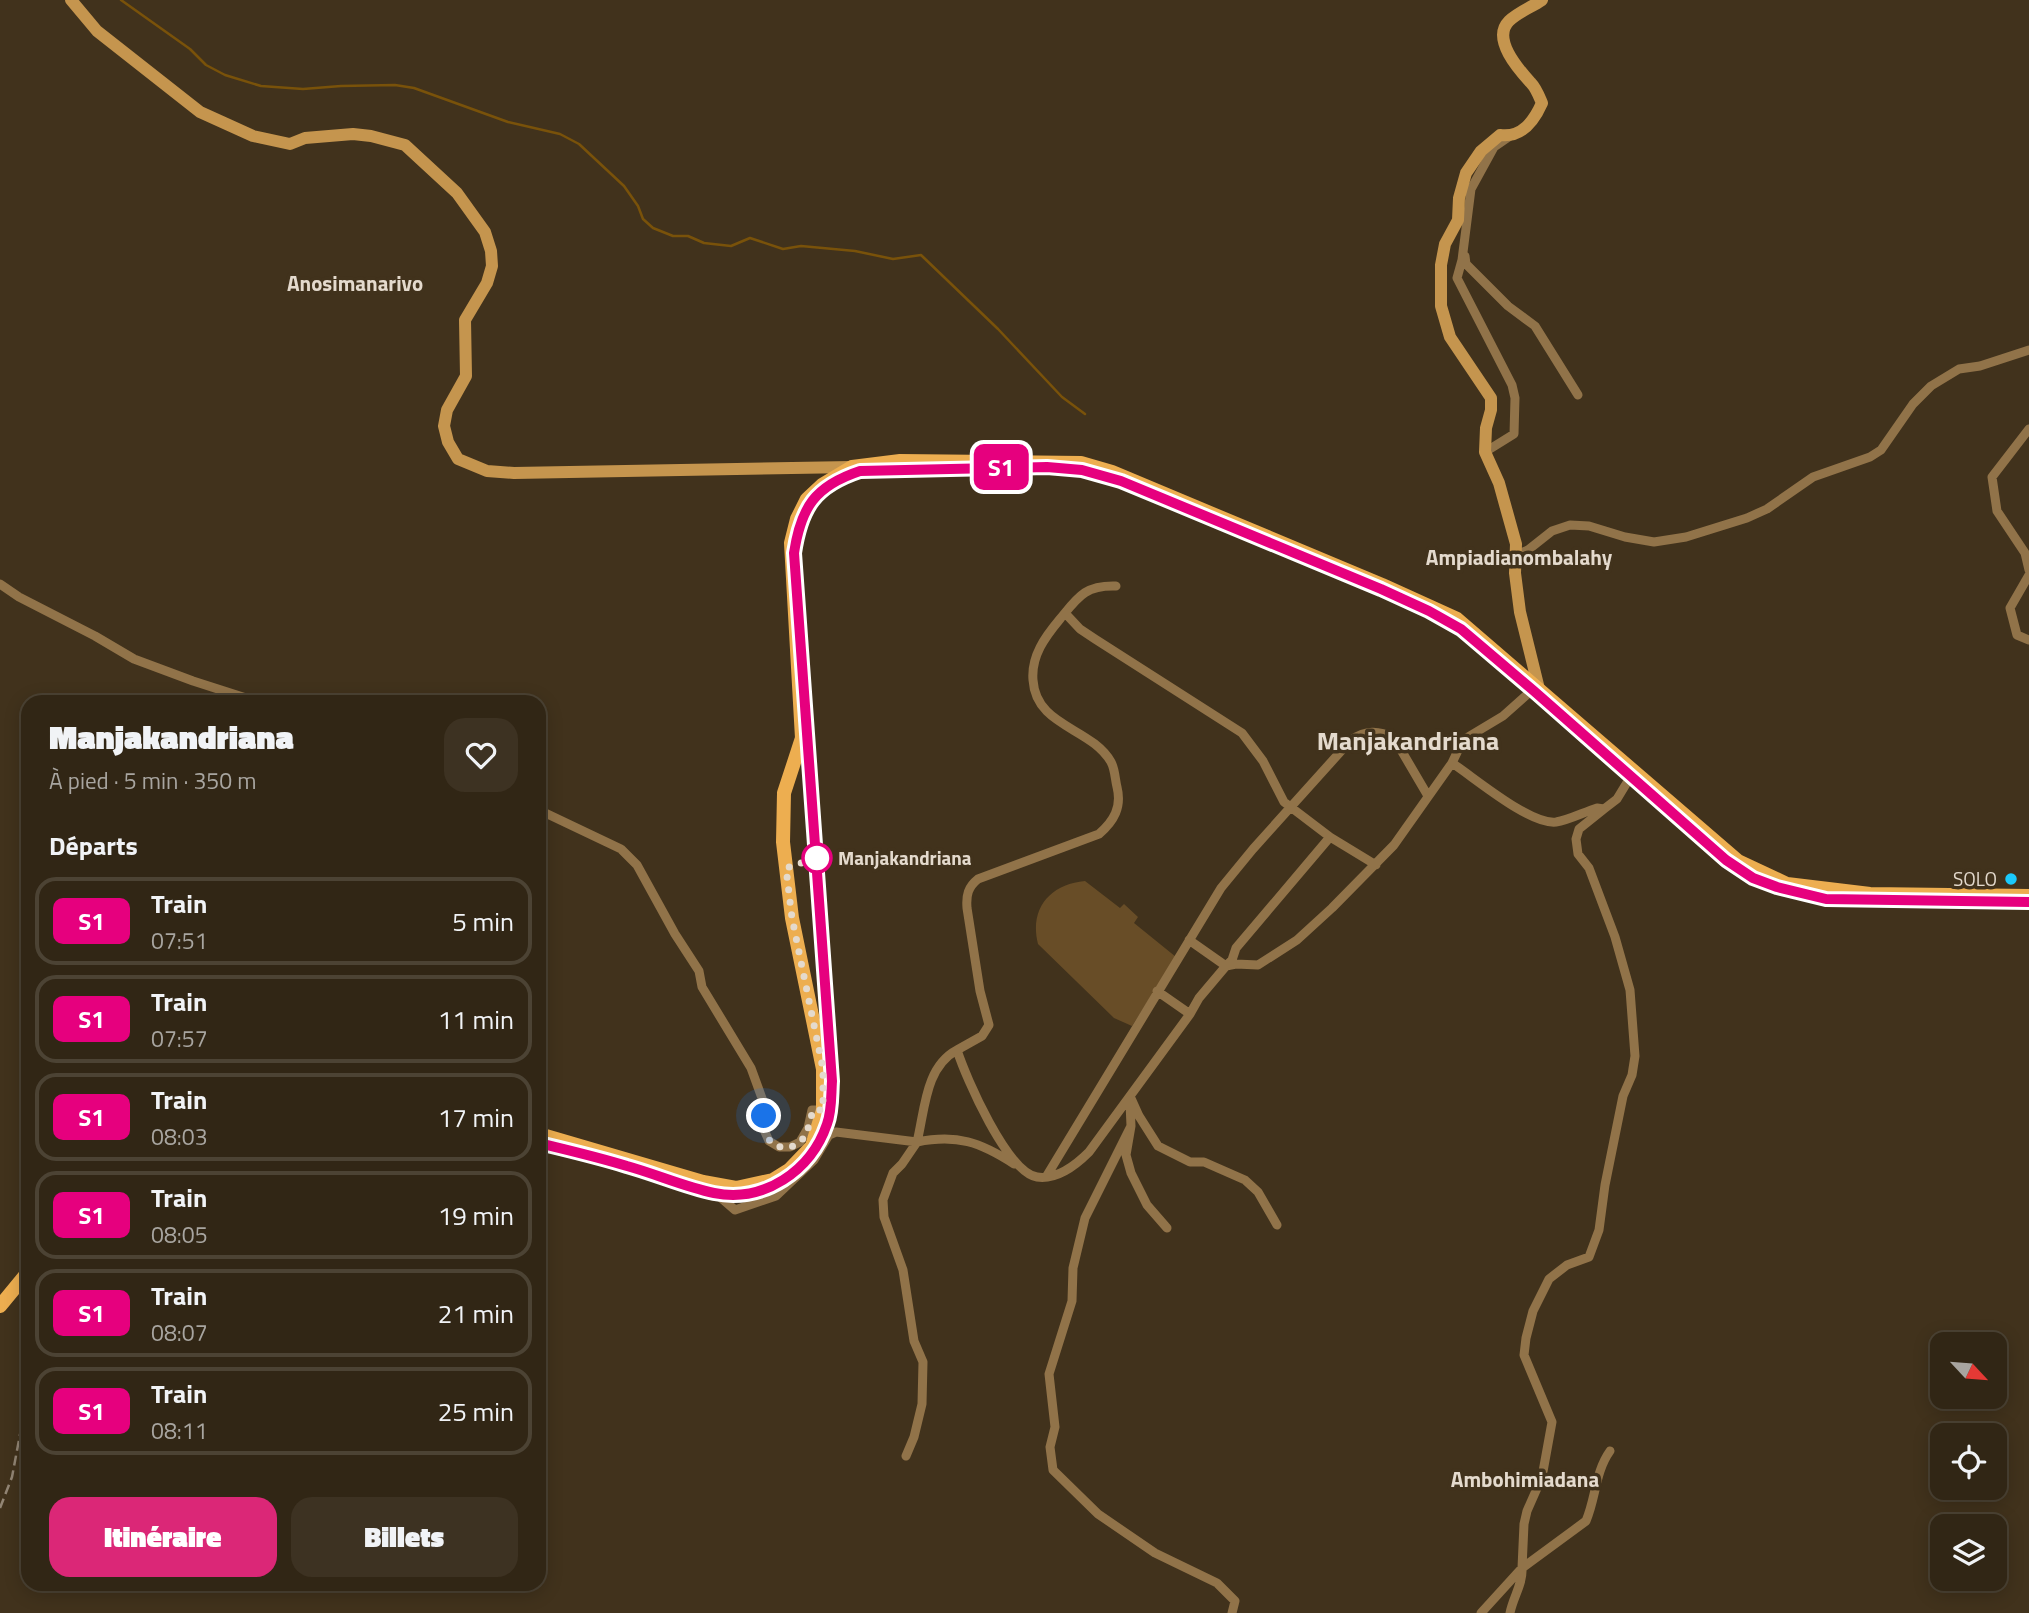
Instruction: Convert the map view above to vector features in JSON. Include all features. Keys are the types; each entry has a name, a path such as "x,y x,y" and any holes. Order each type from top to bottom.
{"main road":[{"path":"546,1136 703,1182 736,1188 773,1180 789,1170 812,1146 823,1110 823,1069 792,918 783,842 785,793 802,738 791,543 797,519 807,499 822,485 852,467 900,461 1081,463 1112,472 1382,584 1457,619 1738,860 1787,884 1870,894 2029,896"},
{"path":"0,1306 21,1280"}],"street":[{"path":"71,0 97,31 200,112 253,136 290,144 305,138 353,134 405,145 457,193 485,232 492,266 487,283 465,320 466,376 447,410 444,426 448,442 458,459 487,471 514,473 852,467"},
{"path":"1485,452 1514,434 1515,398 1512,385 1457,278 1471,189 1494,147 1524,129 1542,103 1533,84 1521,74 1509,57 1503,34 1506,23 1514,16 1542,0"},
{"path":"1226,967 1236,964 1258,965 1297,940 1394,845 1452,764 1463,740 1503,716 1530,692 1539,689 1520,612 1515,573 1516,544 1504,498 1485,452 1491,398 1450,338 1441,306 1441,265 1445,244 1458,219 1459,198 1466,173 1481,151 1500,135 1510,136"},
{"path":"1463,244 1466,264 1508,306 1535,326 1578,395"},
{"path":"1516,555 1528,550 1552,531 1570,525 1590,526 1625,537 1654,542 1686,537 1747,518 1767,509 1813,478 1870,457 1881,450 1913,404 1931,386 1959,369 1980,366 2029,350"},
{"path":"2029,429 1992,477 1997,511 2025,554 2029,572 2010,608 2017,635 2029,640"},
{"path":"0,584 19,597 135,659 236,695"},
{"path":"906,1456 922,1404 923,1362 914,1341 903,1269 884,1217 883,1200 893,1173 917,1142 927,1089 944,1057 982,1036 989,1025 980,990 967,908 966,895 970,885 978,879 1099,834 1111,823 1120,798 1112,763 1099,747 1041,707 1034,690 1033,676 1038,649 1083,592 1099,585 1116,586"},
{"path":"1065,612 1080,629 1242,733 1263,761 1290,809 1376,865"},
{"path":"1046,1177 1221,888 1351,740 1363,732 1385,733 1394,738 1428,796"},
{"path":"1452,764 1515,807 1548,822 1558,822 1597,808 1604,809"},
{"path":"1504,1613 1522,1580 1524,1524 1542,1476 1552,1422 1524,1355 1526,1338 1533,1311 1549,1279 1567,1265 1589,1257 1599,1230 1623,1096 1632,1075 1635,1056 1630,990 1615,937 1588,868 1578,854 1576,839 1579,829 1617,799 1634,771"},
{"path":"546,813 621,849 637,865 699,971 702,987 758,1083 763,1101 765,1132 769,1141 779,1147 790,1147 800,1142 808,1128 813,1110 823,1110"},
{"path":"703,1182 735,1210 776,1196 814,1160 829,1135 836,1132 917,1142 936,1138 961,1139 978,1144 1034,1177 1063,1172 1090,1152 1199,998 1232,960 1236,948 1330,837"},
{"path":"1189,940 1226,967"},
{"path":"1157,991 1190,1014"},
{"path":"957,1050 967,1079 992,1128 1019,1167"},
{"path":"1130,1096 1131,1126 1126,1155 1131,1173 1147,1205 1167,1228"},
{"path":"1130,1096 1158,1146 1191,1162 1204,1162 1245,1180 1258,1192 1278,1225"},
{"path":"1131,1126 1085,1218 1073,1268 1072,1301 1049,1374 1055,1426 1050,1447 1053,1470 1098,1514 1155,1553 1217,1583 1235,1601 1232,1613"},
{"path":"1481,1613 1522,1568 1586,1521 1601,1464 1610,1451"},
{"path":"1510,1613 1513,1598"}],"shaded area":[{"path":"1085,881 1120,908 1124,904 1138,917 1134,923 1176,957 1132,1026 1114,1018 1038,944 1037,920 1045,900 1062,887"}],"waterway":[{"path":"121,0 190,49 206,65 225,75 261,86 303,89 395,85 414,88 508,122 560,134 579,144 624,186 638,206 643,219 653,228 673,236 688,236 704,243 731,246 750,238 783,249 801,246 855,251 893,259 921,255 998,329 1062,397 1085,414"}],"railway":[{"path":"546,1145 714,1193 733,1195 768,1188 783,1180 810,1156 820,1141 830,1114 832,1081 794,553 801,523 813,500 832,484 860,471 1047,467 1082,470 1121,481 1381,589 1461,629 1726,860 1761,880 1786,890 1826,899 2029,902"},
{"path":"0,1508 12,1477 21,1429"}],"train":[{"name":"S1","path":"546,1145 715,1193 738,1195 764,1191 786,1179 810,1157 820,1141 828,1122 832,1081 794,553 798,528 810,503 838,478 860,471 1047,467 1082,470 1121,481 1381,589 1461,629 1726,860 1753,878 1807,896 1826,899 2029,902"}],"place":[{"name":"Manjakandriana","path":"817,858"},
{"name":"SOLO","path":"2011,879"}],"district":[{"name":"Anosimanarivo","path":"355,284"},
{"name":"Ampiadianombalahy","path":"1519,558"},
{"name":"Manjakandriana","path":"1408,741"},
{"name":"Ambohimiadana","path":"1525,1480"}],"route":[{"path":"764,1116 765,1132 769,1141 779,1147 790,1147 800,1142 808,1128 813,1110 823,1110 823,1069 792,918 786,868 817,858"}]}
